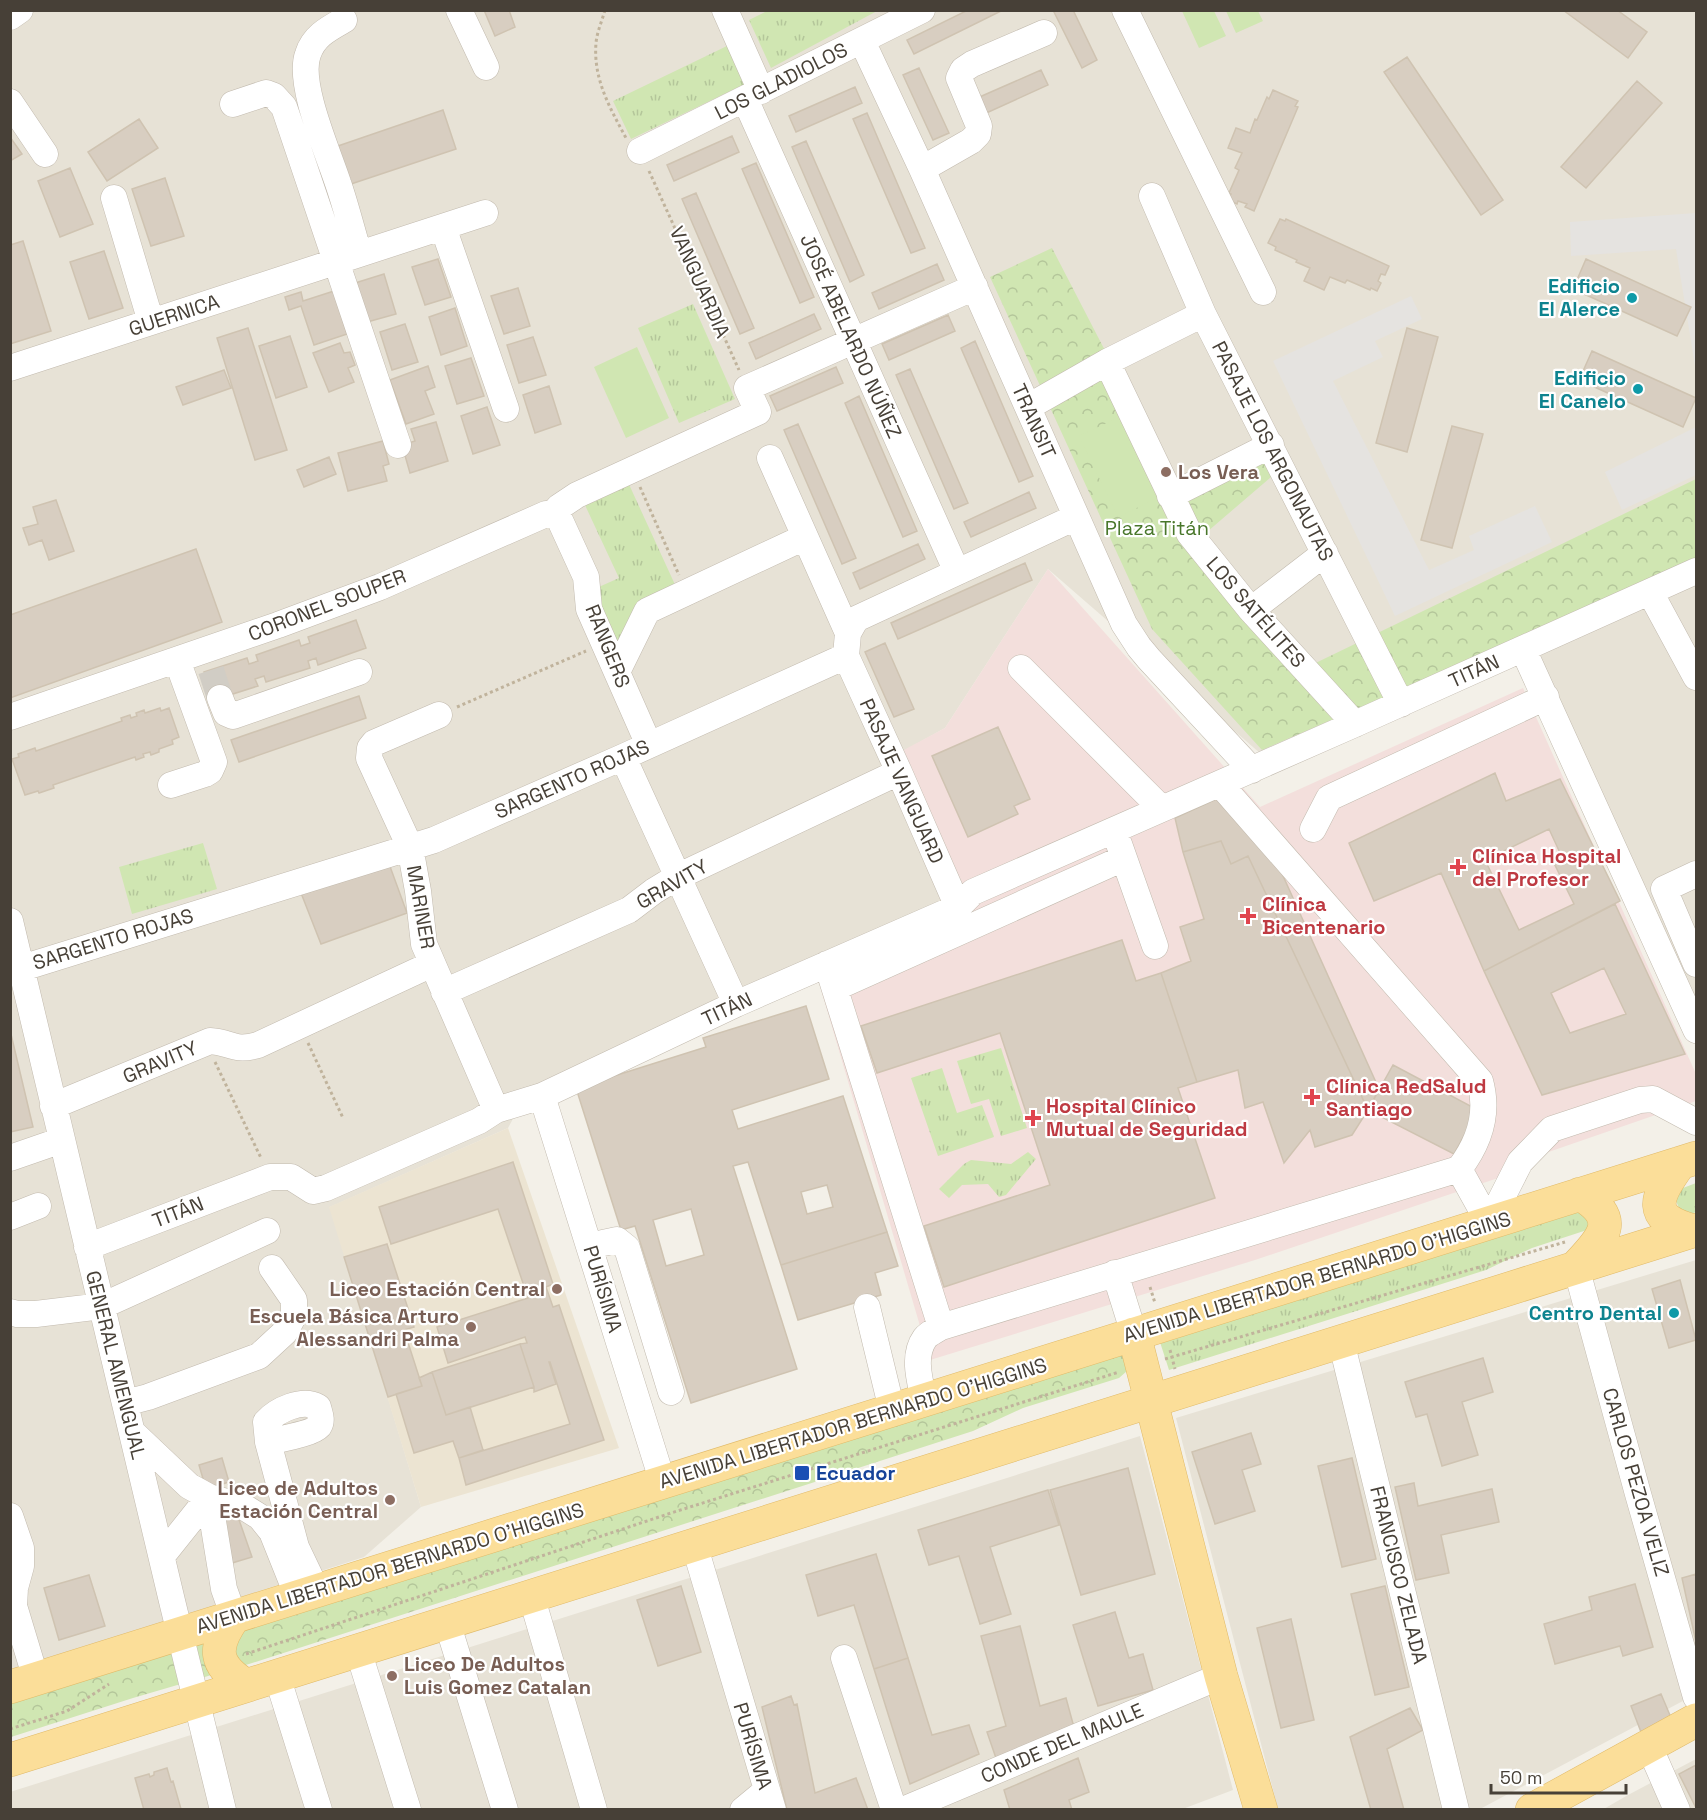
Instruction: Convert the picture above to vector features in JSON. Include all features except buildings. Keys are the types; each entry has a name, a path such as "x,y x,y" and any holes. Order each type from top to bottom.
{"main road":[{"name":"AVENIDA LIBERTADOR BERNARDO O'HIGGINS","path":"23,1683 1688,1160"},
{"path":"1688,1160 1663,1188 1659,1204 1662,1213 1672,1223 1696,1231"},
{"path":"1576,1267 1598,1244 1605,1230 1605,1223 1598,1208 1580,1194"},
{"path":"10,1760 1696,1231"},
{"path":"1134,1334 1221,1676 1260,1808"},
{"path":"234,1617 224,1631 220,1642 221,1662 232,1676 245,1685"},
{"path":"1532,1809 1696,1720"}],"street":[{"path":"10,17 20,10"},
{"path":"459,10 486,67"},
{"name":"JOSÉ ABELARDO NÚÑEZ","path":"725,10 753,95 853,341 957,572"},
{"name":"LOS GLADIOLOS","path":"640,151 922,10"},
{"path":"1125,10 1263,292"},
{"path":"344,20 318,36 308,54 305,74 310,97 340,186 348,258"},
{"path":"922,169 978,135 979,126 959,78 963,70 1044,33"},
{"name":"TRANSIT","path":"862,41 922,169 1124,624 1149,659 1252,770"},
{"path":"233,104 266,93 274,96 284,107 348,258 398,445"},
{"path":"10,102 45,154"},
{"name":"PASAJE LOS ARGONAUTAS","path":"1152,196 1203,314 1401,704"},
{"path":"114,198 151,322"},
{"name":"GUERNICA","path":"10,368 485,213"},
{"path":"443,227 506,409"},
{"path":"747,388 975,287"},
{"path":"1028,407 1107,362 1203,314"},
{"name":"LOS SATÉLITES","path":"1107,362 1189,532 1251,610 1356,724"},
{"name":"CORONEL SOUPER","path":"10,717 177,660 207,660 278,625 380,587 546,514 553,514 577,495 758,412 747,388"},
{"path":"1170,496 1271,445"},
{"name":"PASAJE VANGUARD","path":"770,458 805,537 899,772 958,907"},
{"name":"RANGERS","path":"553,514 559,518 586,577 589,609 649,745"},
{"name":"SARGENTO ROJAS","path":"21,968 434,840 649,745 847,645 856,619 1076,517"},
{"path":"617,672 647,611 805,537"},
{"path":"1251,610 1325,553"},
{"name":"TITÁN","path":"87,1247 265,1168 291,1177 308,1189 317,1190 479,1121 496,1110 542,1096 736,1004 831,976 958,907 973,892 1356,724 1696,571"},
{"path":"1650,592 1696,677"},
{"path":"1523,649 1696,1030"},
{"path":"171,785 205,774 210,771 214,762 177,660"},
{"path":"1021,668 1161,808"},
{"path":"220,698 226,713 233,716 359,672"},
{"path":"1313,829 1329,798 1546,698"},
{"name":"MARINER","path":"439,715 379,740 370,748 369,758 410,847 424,944 496,1110"},
{"path":"623,757 736,1004"},
{"name":"GRAVITY","path":"444,992 629,910 677,877 899,772"},
{"path":"924,1400 917,1369 920,1352 925,1338 940,1327 1459,1169 1471,1154 1482,1120 1485,1097 1480,1081 1220,784"},
{"path":"1114,830 1155,946"},
{"path":"940,1327 831,976 1124,858"},
{"path":"1696,874 1664,889 1696,964"},
{"name":"GENERAL AMENGUAL","path":"10,921 21,968 19,996 62,1140 223,1809"},
{"name":"GRAVITY","path":"53,1106 206,1043 215,1041 237,1048 258,1045 432,964"},
{"name":"PURÍSIMA","path":"542,1096 663,1483"},
{"path":"1489,1223 1520,1162 1552,1129 1640,1100 1653,1099 1696,1122"},
{"path":"10,1158 62,1140"},
{"path":"1459,1169 1489,1223"},
{"path":"10,1216 38,1206"},
{"path":"10,1312 36,1314 102,1306 267,1231"},
{"path":"589,1246 617,1240 627,1248 671,1392"},
{"name":"CARLOS PEZOA VELIZ","path":"1576,1267 1696,1697"},
{"path":"125,1403 259,1356 285,1332 294,1315 294,1300 272,1268"},
{"path":"1115,1273 1134,1334"},
{"path":"867,1307 892,1410"},
{"name":"FRANCISCO ZELADA","path":"1341,1341 1456,1809"},
{"path":"132,1432 189,1486 209,1497 244,1507 260,1517 272,1532 308,1594"},
{"path":"268,1442 308,1594"},
{"path":"162,1556 209,1497"},
{"path":"209,1497 224,1589 234,1617"},
{"path":"10,1516 21,1548 21,1566 15,1588 14,1606 23,1683"},
{"name":"PURÍSIMA","path":"694,1544 770,1800"},
{"path":"531,1595 594,1809"},
{"path":"447,1622 505,1809"},
{"path":"358,1650 408,1809"},
{"path":"844,1658 894,1809"},
{"path":"277,1676 319,1809"},
{"name":"CONDE DEL MAULE","path":"903,1809 1221,1676"},
{"path":"1649,1746 1677,1809"},
{"path":"743,1809 770,1800"}],"path":[{"name":"VANGUARDIA","path":"605,10 596,42 596,70 605,99 631,147 640,151 747,388"},
{"path":"633,470 687,593"},
{"path":"439,715 604,644"},
{"path":"300,1025 344,1118"},
{"path":"206,1043 265,1168"},
{"path":"221,1662 671,1513 1143,1365 1605,1230"},
{"path":"10,1729 67,1711 115,1680"}],"shaded area":[{"path":"10,11 1696,11 1696,1006 1533,639 1261,754 1048,569 945,728 900,753 950,902 527,1093 508,1128 330,1207 421,1507 364,1557 11,1672"},
{"path":"1696,213 1696,372 1676,249 1571,256 1570,222"},
{"path":"1411,296 1422,319 1375,341 1383,357 1333,381 1429,570 1474,550 1469,536 1535,506 1552,542 1395,616 1273,361"},
{"path":"1696,427 1696,475 1622,510 1605,472"},
{"path":"1048,569 1260,807 1523,688 1696,1074 1696,1101 1517,1163 1501,1177 1255,1260 930,1360 817,976 973,906 900,752 945,728"},
{"name":"Escuela Básica Arturo Alessandri Palma","path":"508,1128 619,1448 421,1507 329,1207"},
{"path":"1696,1260 1696,1694 1480,1809 1278,1809 1176,1418"},
{"path":"1140,1436 1233,1790 1180,1810 11,1810 10,1792"},
{"path":"1696,1759 1696,1809 1602,1810 1628,1795"}],"green space":[{"path":"769,10 877,11 771,68 749,20"},
{"path":"1182,11 1214,11 1226,36 1199,48"},
{"path":"1226,11 1258,11 1263,21 1236,33"},
{"path":"729,45 747,83 631,139 613,101"},
{"name":"Plaza Titán","path":"1052,248 1175,486 1262,440 1278,471 1200,538 1299,671 1696,479 1696,563 1262,750 1152,629 990,277"},
{"path":"693,304 735,399 679,423 638,328"},
{"path":"637,347 669,418 626,438 594,367"},
{"path":"1124,415 1163,495 1118,517 1079,436"},
{"path":"627,480 677,589 616,648 592,590 619,578 584,503"},
{"path":"203,843 217,889 132,914 119,867"},
{"path":"1001,1048 1027,1128 1001,1136 989,1099 971,1104 957,1061"},
{"path":"942,1068 957,1113 982,1105 994,1137 938,1156 911,1078"},
{"path":"1028,1152 1036,1159 1006,1195 999,1197 988,1184 962,1185 949,1198 939,1189 971,1160 1011,1164"},
{"path":"1696,1183 1696,1212 1691,1214 1679,1208 1676,1195 1683,1188"},
{"path":"1582,1203 1595,1214 1587,1230 1532,1248 1486,1270 1169,1370 1159,1339"},
{"path":"1119,1354 1125,1358 1127,1371 1119,1378 1023,1408 973,1431 249,1664 11,1737 10,1696"}],"tunnel":[{"path":"211,670 220,698"}],"place":[{"name":"Edificio El Alerce","path":"1632,298"},
{"name":"Edificio El Canelo","path":"1638,389"},
{"name":"Los Vera","path":"1166,472"},
{"name":"Clínica Hospital del Profesor","path":"1458,867"},
{"name":"Clínica Bicentenario","path":"1248,916"},
{"name":"Clínica RedSalud Santiago","path":"1312,1097"},
{"name":"Hospital Clínico Mutual de Seguridad","path":"1033,1118"},
{"name":"Liceo Estación Central","path":"557,1289"},
{"name":"Centro Dental","path":"1674,1313"},
{"name":"Escuela Básica Arturo Alessandri Palma","path":"471,1327"},
{"name":"Ecuador","path":"802,1473"},
{"name":"Liceo de Adultos Estación Central","path":"390,1500"},
{"name":"Liceo De Adultos Luis Gomez Catalan","path":"392,1676"}]}
